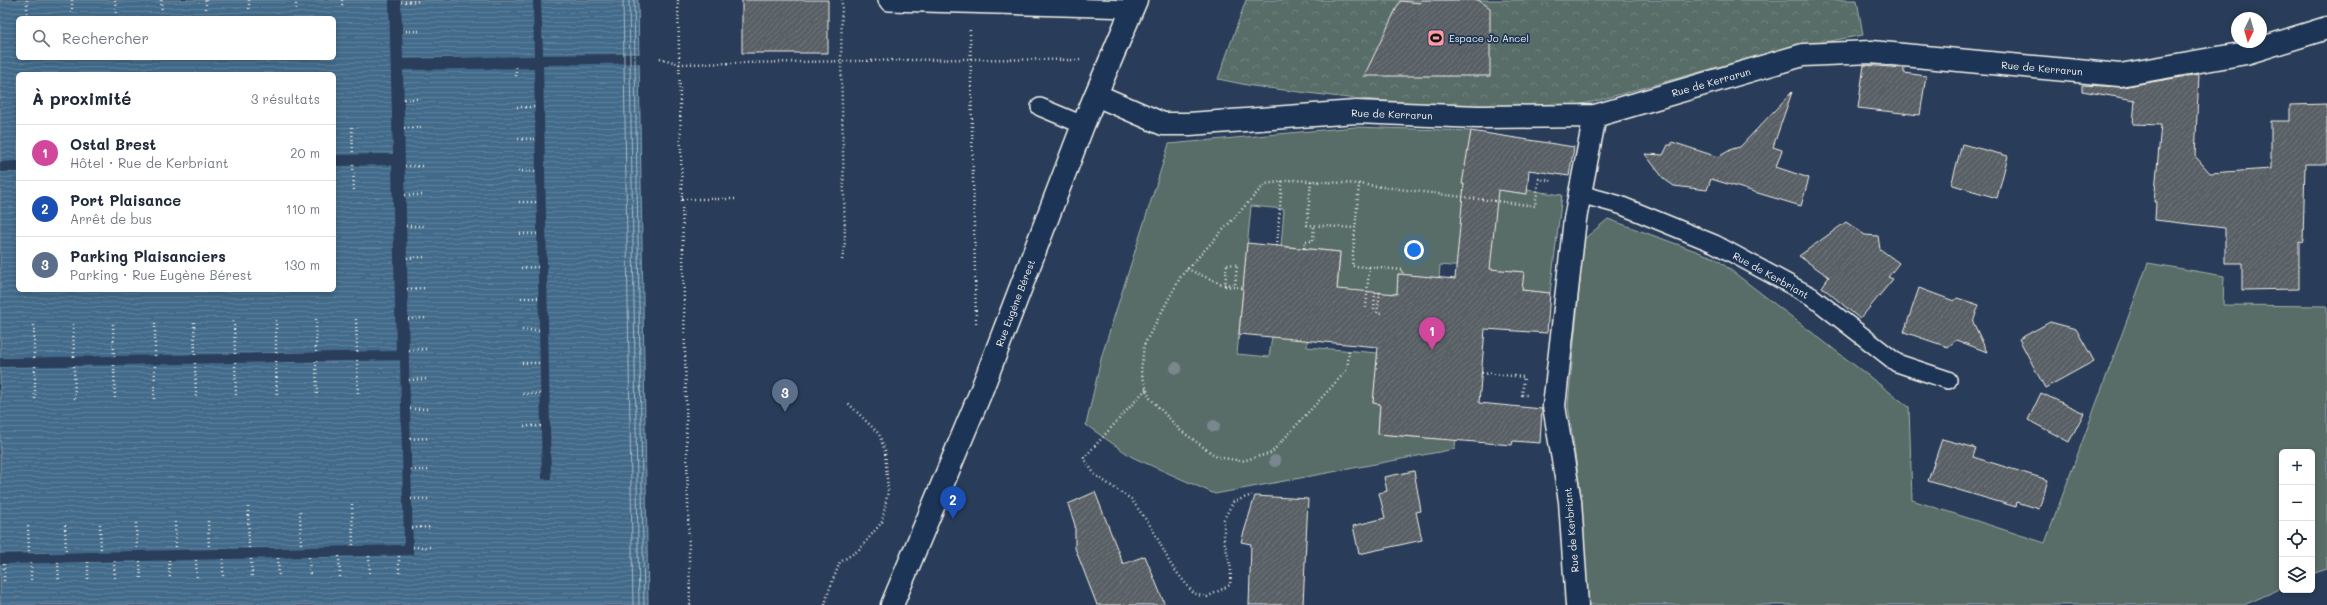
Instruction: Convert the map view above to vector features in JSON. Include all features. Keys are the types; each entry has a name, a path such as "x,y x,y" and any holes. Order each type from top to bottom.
{"street":[{"name":"Rue Eugène Bérest","path":"892,605 980,394 1083,125 1134,4"},
{"name":"Rue de Kerrarun","path":"1096,95 1164,124 1189,124 1356,112 1478,117 1595,116 1803,55 1871,52 2120,75 2246,53 2327,28"},
{"name":"Rue de Kerbriant","path":"1577,605 1570,501 1554,406 1575,219 1595,116"}],"lane":[{"path":"887,0 889,2 970,4 1134,4"},
{"path":"1040,107 1083,125"},
{"name":"Rue de Kerbriant","path":"1580,194 1620,204 1715,244 1812,296 1897,364 1948,380"}],"path":[{"path":"27,0 27,14"},
{"path":"72,0 72,13"},
{"path":"115,0 116,13"},
{"path":"161,0 162,12"},
{"path":"206,0 206,11"},
{"path":"249,0 249,10"},
{"path":"296,0 296,9"},
{"path":"342,0 342,8"},
{"path":"678,0 690,605"},
{"path":"842,0 841,61 844,242 842,260"},
{"path":"401,2 421,1"},
{"path":"970,4 976,331"},
{"path":"402,31 421,31"},
{"path":"660,58 680,64 970,59 1090,60 1108,64"},
{"path":"516,67 516,76"},
{"path":"404,99 423,99"},
{"path":"517,107 535,107"},
{"path":"352,127 353,155"},
{"path":"404,128 423,128"},
{"path":"518,139 536,139"},
{"path":"353,166 354,192"},
{"path":"405,166 424,166"},
{"path":"518,171 536,171"},
{"path":"1349,351 1347,370 1271,453 1242,461 1217,457 1180,430 1149,397 1141,371 1144,345 1181,276 1265,184 1282,181 1311,181 1359,184 1535,206 1539,179 1559,182"},
{"path":"1277,246 1282,181"},
{"path":"1311,181 1307,225 1355,228"},
{"path":"1359,184 1352,266 1403,270 1402,275"},
{"path":"405,195 425,195"},
{"path":"682,199 738,199"},
{"path":"519,202 537,202"},
{"path":"1304,248 1305,240 1313,241 1314,225"},
{"path":"406,226 425,226"},
{"path":"520,234 537,234"},
{"path":"407,258 426,257"},
{"path":"1187,269 1222,284 1235,285 1237,265 1227,264 1225,286 1243,288"},
{"path":"520,268 538,267"},
{"path":"1366,308 1369,268"},
{"path":"408,288 427,288"},
{"path":"1374,309 1375,293 1380,293 1377,313 1381,313"},
{"path":"521,298 539,298"},
{"path":"356,318 357,352"},
{"path":"408,319 428,318"},
{"path":"316,319 316,353"},
{"path":"276,320 276,353"},
{"path":"234,321 235,354"},
{"path":"194,322 195,355"},
{"path":"155,323 155,356"},
{"path":"74,324 74,357"},
{"path":"113,324 114,356"},
{"path":"34,325 34,358"},
{"path":"522,330 540,330"},
{"path":"409,350 428,350"},
{"path":"357,360 358,395"},
{"path":"276,361 277,396"},
{"path":"316,361 318,396"},
{"path":"235,362 236,397"},
{"path":"522,363 540,362"},
{"path":"195,363 196,398"},
{"path":"154,399 155,364"},
{"path":"114,365 115,400"},
{"path":"35,366 35,401"},
{"path":"74,366 75,401"},
{"path":"1482,373 1524,377 1522,395 1555,398"},
{"path":"409,380 429,379"},
{"path":"1147,389 1084,458 1095,475 1131,499 1152,528 1171,565 1194,594 1207,597 1230,585 1231,569 1224,540 1224,519 1233,502 1252,496"},
{"path":"523,394 541,394"},
{"path":"825,605 840,562 859,550 882,522 888,491 885,451 879,434 848,403"},
{"path":"410,409 429,409"},
{"path":"524,426 541,426"},
{"path":"410,439 430,438"},
{"path":"411,470 430,470"},
{"path":"411,499 431,499"},
{"path":"352,504 353,546"},
{"path":"248,507 249,548"},
{"path":"300,511 301,547"},
{"path":"208,521 209,549"},
{"path":"175,522 176,550"},
{"path":"136,523 137,551"},
{"path":"100,524 101,552"},
{"path":"65,525 66,553"},
{"path":"28,526 29,553"},
{"path":"412,528 432,527"},
{"path":"412,548 432,547"},
{"path":"339,556 340,577"},
{"path":"369,556 370,576"},
{"path":"399,556 400,575"},
{"path":"309,557 310,577"},
{"path":"251,558 252,578"},
{"path":"278,558 279,578"},
{"path":"222,559 223,579"},
{"path":"169,560 170,580"},
{"path":"196,560 197,580"},
{"path":"114,561 115,581"},
{"path":"140,561 141,581"},
{"path":"58,562 59,582"},
{"path":"88,562 88,582"},
{"path":"31,563 31,583"},
{"path":"4,564 4,582"}],"green space":[{"path":"1246,0 1857,0 1863,35 1776,51 1592,102 1559,108 1494,109 1348,98 1252,86 1218,79"},
{"path":"1355,127 1471,131 1463,184 1526,194 1527,190 1562,195 1550,293 1522,290 1523,272 1440,265 1439,278 1398,274 1397,294 1336,306 1340,252 1281,246 1284,209 1251,206 1237,354 1269,357 1272,337 1308,335 1307,347 1378,353 1373,403 1380,404 1378,434 1440,439 1456,433 1455,449 1215,494 1132,457 1086,425 1102,355 1169,144"},
{"path":"1608,219 1715,258 1909,407 1912,500 2045,543 2148,263 2224,276 2223,305 2327,306 2327,569 2315,573 2315,449 2279,449 2279,589 2244,605 1586,605 1582,503 1568,405 1584,239"}],"water":[{"path":"0,0 638,0 648,605 0,605"}],"pier":[{"path":"389,0 401,0 403,59 534,56 533,0 541,0 543,55 641,54 641,63 543,65 551,480 542,479 534,68 403,70 413,555 0,564 0,554 404,545 400,360 0,367 0,358 396,351 392,165 336,166 336,155 393,154"},
{"path":"16,161 16,172 0,172 0,162"}],"building":[{"path":"742,0 828,0 828,53 742,53"},
{"name":"Espace Jo Ancel","path":"1422,0 1478,0 1490,8 1490,76 1364,76 1400,1 1421,3"},
{"path":"1864,65 1904,68 1904,73 1926,76 1920,115 1858,108"},
{"path":"2199,74 2195,156 2210,173 2271,169 2271,121 2290,121 2290,105 2327,104 2327,164 2305,164 2303,241 2299,242 2299,289 2242,290 2242,263 2225,263 2225,228 2155,220 2156,202 2154,202 2161,125 2133,124 2135,100 2082,91 2082,85 2122,87"},
{"path":"1792,92 1773,147 1782,150 1776,167 1809,178 1801,206 1711,179 1707,190 1674,186 1664,179 1645,154 1663,155 1668,145 1672,145 1672,142 1718,157 1732,149 1740,147"},
{"path":"1471,131 1574,147 1569,176 1529,170 1527,194 1498,190 1490,269 1524,272 1522,290 1550,293 1547,333 1485,329 1479,403 1542,409 1540,443 1513,441 1512,445 1378,434 1380,404 1373,403 1378,347 1239,334 1247,243 1340,252 1337,289 1397,294 1398,274 1455,279 1464,184 1462,184"},
{"path":"1962,144 2008,156 1997,198 1953,185 1952,182"},
{"path":"1846,222 1865,235 1878,236 1880,249 1899,263 1888,277 1893,279 1860,319 1822,287 1829,277 1799,256"},
{"path":"1919,288 1954,301 1957,298 1979,305 1973,322 1987,352 1956,340 1948,347 1904,332"},
{"path":"2050,322 2076,329 2094,361 2045,388 2019,339"},
{"path":"2041,393 2084,413 2069,442 2028,420"},
{"path":"1942,439 1976,448 1973,457 2048,480 2039,509 2017,502 2016,507 1928,481"},
{"path":"1414,471 1421,511 1416,512 1422,540 1359,554 1353,526 1385,518 1379,493 1387,491 1384,477"},
{"path":"1095,492 1123,564 1145,556 1165,605 1097,605 1075,548 1075,525 1068,504"},
{"path":"1255,496 1308,499 1303,605 1249,605 1251,544 1241,542"}],"place":[{"name":"Espace Jo Ancel","path":"1436,38"},
{"name":"Ostal Brest","path":"1432,350"},
{"name":"Parking Plaisanciers","path":"785,412"},
{"name":"Port Plaisance","path":"953,519"}]}
